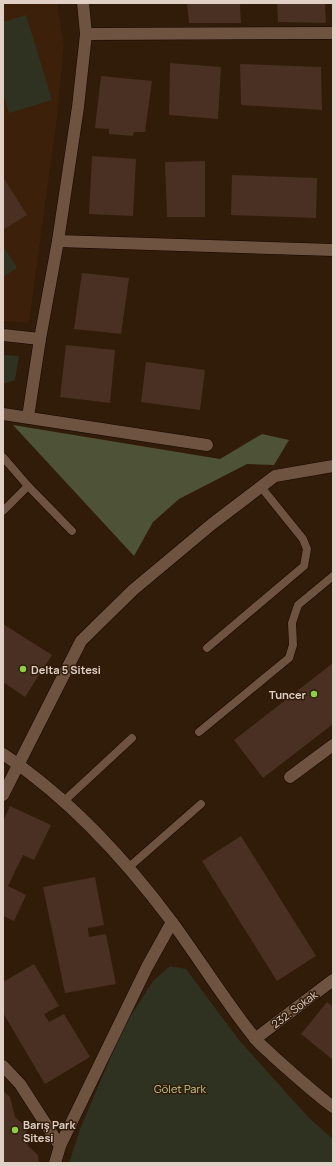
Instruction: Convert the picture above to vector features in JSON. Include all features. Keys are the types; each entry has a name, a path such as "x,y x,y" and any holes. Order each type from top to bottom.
{"street":[{"path":"28,417 40,339 58,241 78,107 86,34 83,3"},
{"path":"86,34 333,33"},
{"path":"58,241 333,250"},
{"path":"3,335 40,339"},
{"path":"3,414 207,444"},
{"path":"3,795 81,641 133,590 212,524 276,476 333,466"},
{"path":"290,777 333,745"},
{"path":"3,754 19,765 76,813 146,887 255,1038 301,1082 333,1107"},
{"path":"55,1163 60,1146 147,968 172,922"},
{"name":"232. Sokak","path":"255,1038 333,980"},
{"path":"3,1066 20,1084 60,1146"}],"lane":[{"path":"3,457 28,486 72,531"},
{"path":"3,511 28,486"},
{"path":"207,648 304,566 307,549 303,539 261,487"},
{"path":"199,732 289,658 293,645 292,623 298,605 333,576"},
{"path":"63,802 132,738"},
{"path":"128,868 201,804"}],"shaded area":[{"path":"3,3 57,3 64,46 57,117 29,323 3,321"}],"green space":[{"path":"26,15 52,100 9,113 3,93 3,22"},
{"path":"3,246 17,268 3,277"},
{"path":"3,355 19,356 15,380 3,384"},
{"path":"13,425 220,459 262,434 289,440 274,465 247,464 179,499 153,522 134,556"},
{"name":"Gölet Park","path":"170,966 186,969 239,1040 309,1118 333,1139 333,1163 69,1163 80,1129 123,1028 153,981"}],"building":[{"path":"187,3 240,3 241,23 189,23"},
{"path":"277,3 325,3 326,23 278,22"},
{"path":"170,63 221,67 218,119 169,115"},
{"path":"240,64 321,67 322,110 241,105"},
{"path":"101,76 152,81 145,132 134,132 133,136 109,134 109,129 95,128"},
{"path":"92,156 136,159 133,216 89,214"},
{"path":"205,161 205,217 167,217 165,162"},
{"path":"232,175 317,178 316,218 231,215"},
{"path":"3,177 27,215 3,230"},
{"path":"82,273 129,278 121,334 74,329"},
{"path":"66,345 115,350 110,403 60,397"},
{"path":"146,362 205,370 200,410 141,402"},
{"name":"Delta 5 Sitesi","path":"3,624 52,655 25,697 3,682"},
{"name":"Tuncer","path":"333,663 333,724 263,778 234,740"},
{"path":"10,806 51,825 34,860 23,855 8,886 26,895 14,921 3,916 3,821"},
{"path":"241,836 316,956 277,981 202,861"},
{"path":"95,877 104,925 88,928 89,937 106,934 116,984 65,993 43,887"},
{"path":"34,964 59,1006 44,1014 49,1022 64,1014 90,1057 45,1084 3,1013 3,982"},
{"path":"327,1002 333,1007 333,1060 301,1034"},
{"name":"Barış Park Sitesi","path":"3,1091 10,1097 15,1117 26,1127 28,1146 38,1155 39,1163 3,1163"}],"place":[{"name":"Delta 5 Sitesi","path":"23,669"},
{"name":"Tuncer","path":"314,694"},
{"name":"Barış Park Sitesi","path":"15,1130"}]}
